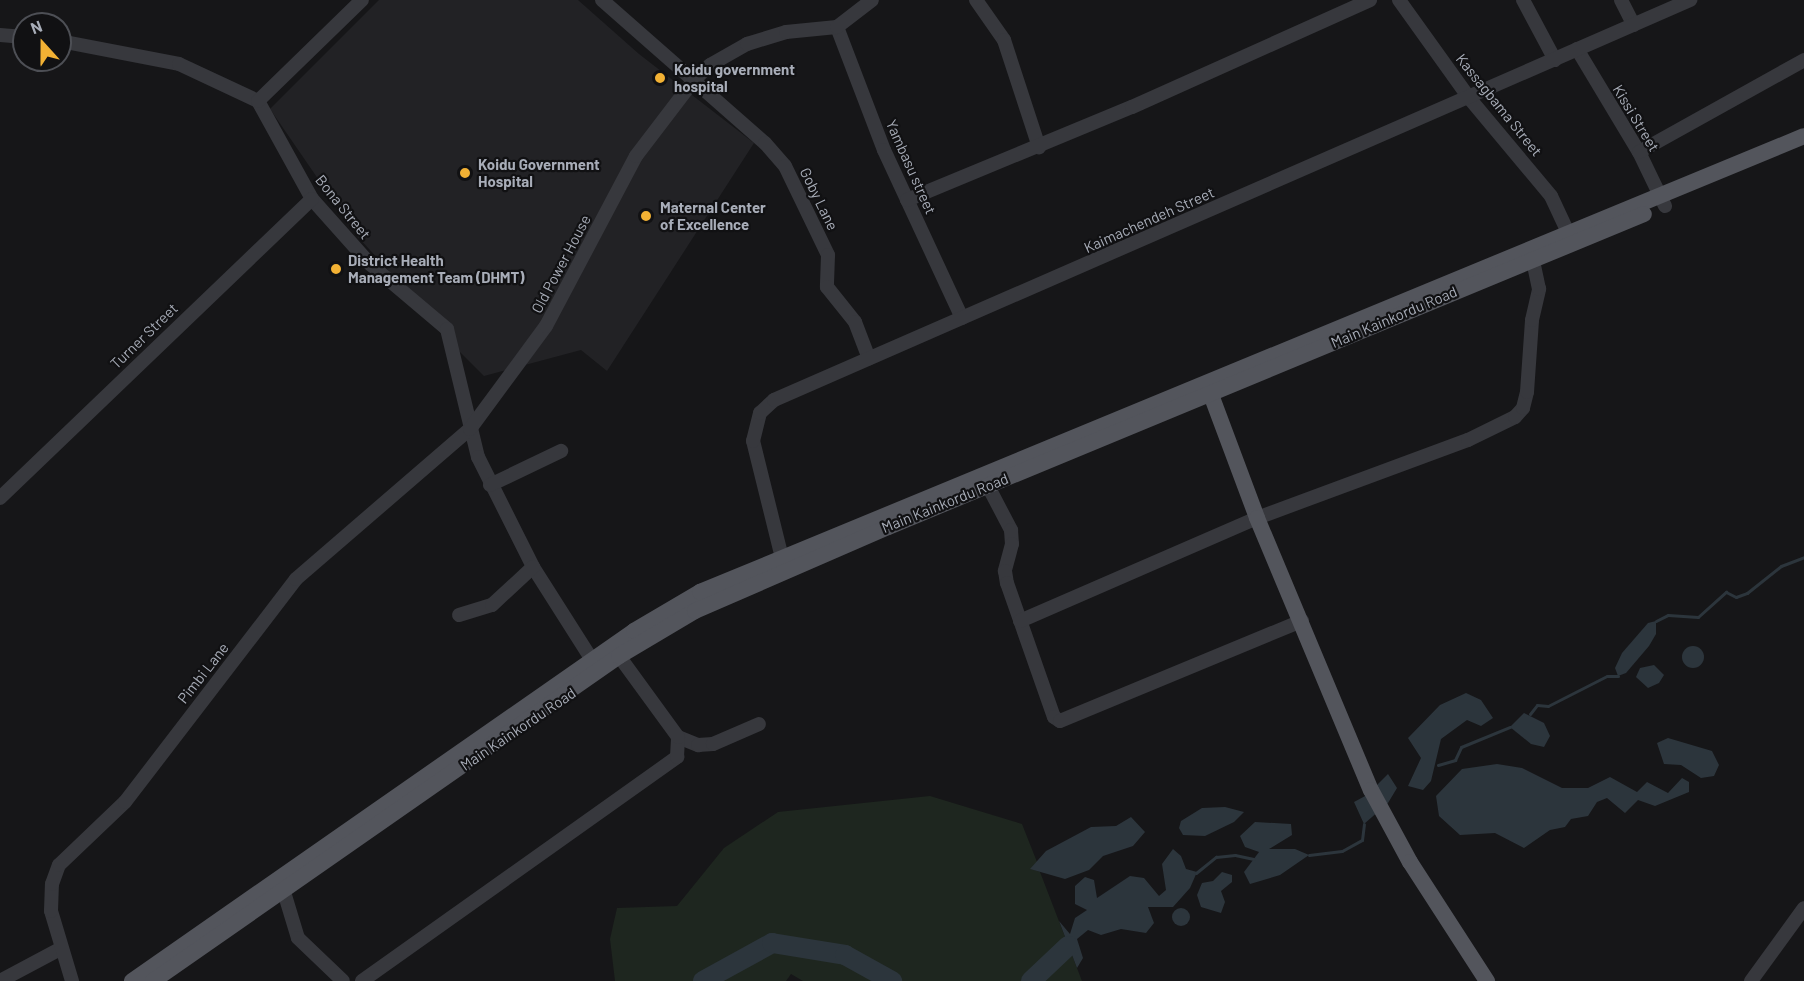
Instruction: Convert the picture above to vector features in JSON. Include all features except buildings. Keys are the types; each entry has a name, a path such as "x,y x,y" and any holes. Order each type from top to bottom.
{"main road":[{"path":"1663,201 1804,136"},
{"path":"1425,298 1663,201 1804,148"},
{"name":"Main Kainkordu Road","path":"885,521 988,486 1058,449 1425,298 1533,260 1571,238"},
{"path":"1208,387 1257,518 1371,790 1426,889 1486,981"},
{"path":"596,666 677,604 782,564 1058,449"},
{"name":"Main Kainkordu Road","path":"361,829 560,682 619,656 695,611 782,564"},
{"name":"Main Kainkordu Road","path":"153,981 276,888 596,666"},
{"path":"132,981 276,888"}],"street":[{"path":"72,43 178,64 258,101 362,0"},
{"name":"Goby Lane","path":"603,0 765,143 785,166 828,255 827,287 855,322 869,358"},
{"path":"837,27 872,0"},
{"path":"976,0 1004,40 1039,147"},
{"path":"907,200 1039,147 1371,0"},
{"name":"Kassagbama Street","path":"1399,0 1470,99 1551,196 1571,238"},
{"path":"1523,0 1555,60"},
{"path":"1620,0 1634,25"},
{"name":"Kaimachendeh Street","path":"782,564 753,441 756,423 774,400 1470,99 1690,0"},
{"name":"Old Power House","path":"470,429 546,326 636,156 694,80 710,65 747,44 786,32 837,27"},
{"name":"Yambasu street","path":"837,27 907,200 962,318"},
{"name":"Kissi Street","path":"1577,49 1639,152 1663,201"},
{"path":"1639,152 1804,60"},
{"name":"Bona Street","path":"258,101 312,199 370,264 447,330 470,429 490,485 533,567 596,666"},
{"name":"Turner Street","path":"0,498 312,199"},
{"path":"1020,621 1257,518 1468,440 1515,417 1523,408 1527,392 1532,320 1539,289 1533,260"},
{"name":"Pimbi Lane","path":"72,981 60,949 51,911 52,884 59,866 125,802 296,579 470,429"},
{"path":"490,485 561,451"},
{"path":"988,486 1011,530 1012,543 1005,571 1054,717 1060,721 1302,621"},
{"path":"459,615 492,605 533,567"},
{"path":"619,656 678,737 698,745 713,744 759,724"},
{"path":"362,981 677,757 678,737"},
{"path":"276,888 298,938 343,981"},
{"path":"1751,981 1804,908"},
{"path":"0,981 60,949"}],"shaded area":[{"name":"Koidu Government Hospital","path":"379,0 578,0 639,54 754,143 607,371 581,350 484,376 416,308 392,274 358,237 270,109"},
{"path":"1656,621 1656,634 1649,646 1626,673 1618,676 1615,668 1622,653 1648,623"},
{"path":"1693,646 1701,649 1704,657 1701,665 1693,668 1685,665 1682,657 1685,649"},
{"path":"1654,665 1664,675 1659,683 1648,688 1636,677 1640,668"},
{"path":"1466,693 1481,700 1493,718 1481,726 1467,720 1441,739 1431,781 1423,790 1408,786 1421,758 1408,738 1440,705"},
{"path":"1524,713 1544,723 1550,736 1544,747 1531,744 1510,727"},
{"path":"1668,738 1712,751 1719,765 1714,776 1701,778 1681,765 1664,764 1657,743"},
{"path":"1497,764 1522,768 1562,788 1588,788 1610,777 1637,792 1647,782 1668,793 1682,778 1689,782 1689,792 1655,806 1638,800 1625,813 1607,798 1597,802 1588,816 1571,819 1565,827 1550,830 1524,848 1495,833 1460,835 1439,816 1436,796 1462,769"},
{"path":"1388,774 1397,788 1388,803 1364,824 1354,802 1367,795"},
{"path":"930,796 1022,824 1037,862 1031,869 1040,872 1082,981 803,981 791,974 786,981 615,981 610,939 617,908 677,906 724,848 778,812"},
{"path":"1225,807 1244,812 1234,822 1205,836 1183,835 1179,828 1181,821 1202,808"},
{"path":"1131,817 1145,832 1133,846 1103,856 1089,870 1065,879 1030,869 1046,851 1091,827 1116,826"},
{"path":"1255,822 1291,824 1292,835 1269,849 1295,849 1309,855 1280,875 1250,884 1244,872 1259,852 1245,847 1240,836"},
{"path":"1173,849 1181,856 1186,869 1197,872 1190,888 1173,907 1148,907 1154,923 1146,933 1121,929 1101,935 1088,930 1077,939 1083,958 1077,968 1059,921 1070,934 1075,918 1087,910 1075,904 1075,886 1085,877 1094,880 1097,898 1130,876 1144,878 1159,896 1166,890 1162,864"},
{"path":"1222,872 1232,875 1232,882 1221,891 1225,902 1221,913 1201,907 1197,895 1202,883 1213,881"},
{"path":"1181,908 1187,911 1190,917 1187,923 1181,926 1175,923 1172,917 1175,911"}],"waterway":[{"path":"1656,621 1668,615 1698,617 1726,592 1736,597 1747,593 1781,566 1804,557"},
{"path":"1530,714 1537,705 1548,706 1607,676 1618,676"},
{"path":"1438,765 1455,760 1461,747 1510,727"},
{"path":"1309,855 1342,851 1362,840 1364,824"},
{"path":"1196,873 1216,857 1235,855 1254,859"},
{"path":"703,981 772,943 845,955 892,981"},
{"path":"1031,981 1068,946"}],"place":[{"name":"Koidu government hospital","path":"660,78"},
{"name":"Koidu Government Hospital","path":"465,173"},
{"name":"Maternal Center of Excellence","path":"646,216"},
{"name":"District Health Management Team (DHMT)","path":"336,269"}]}
